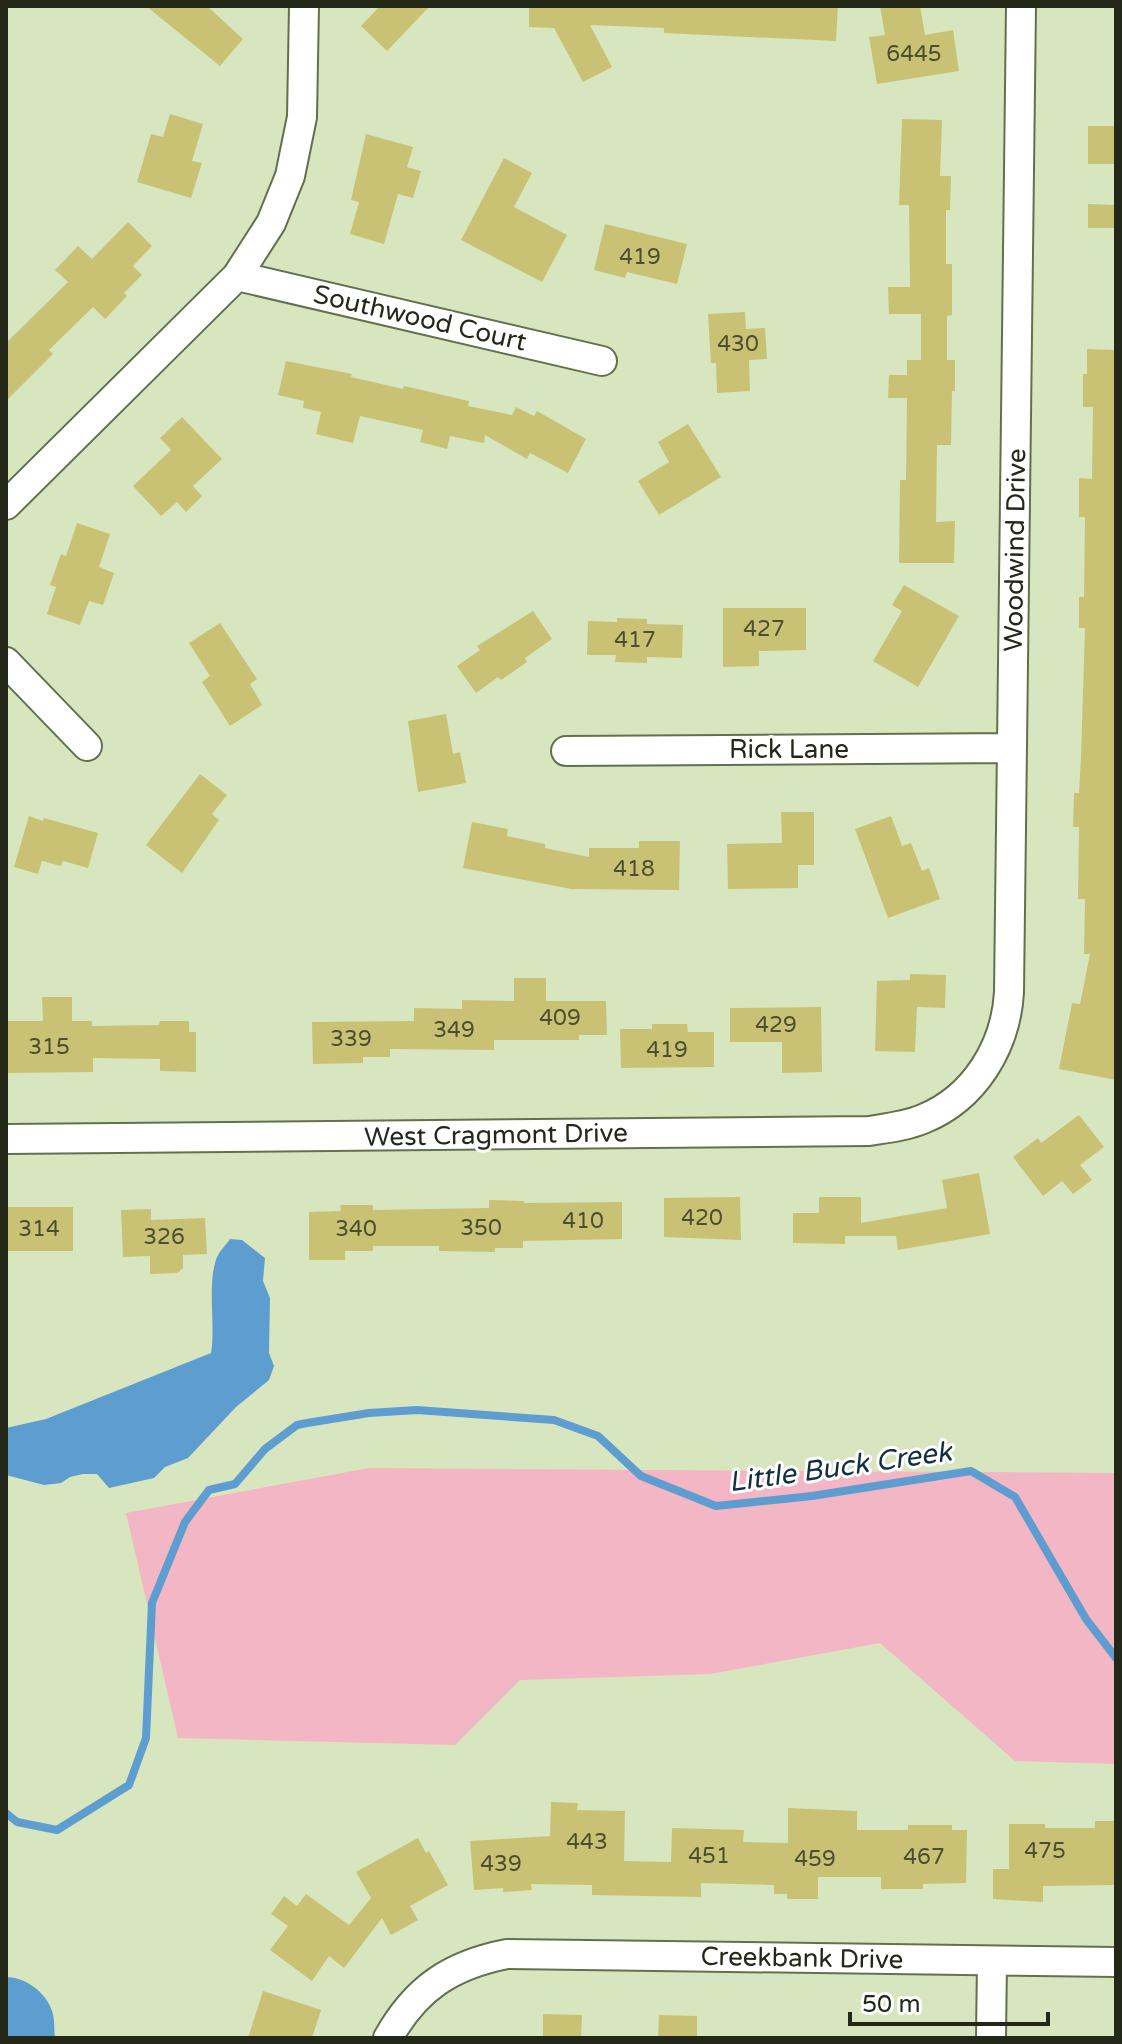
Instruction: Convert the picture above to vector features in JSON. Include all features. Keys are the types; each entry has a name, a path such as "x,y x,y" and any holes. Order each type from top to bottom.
{"street":[{"path":"6,505 237,276 271,223 296,153 303,104 304,6"},
{"name":"Woodwind Drive","path":"972,1084 996,1050 1008,1002 1021,6"},
{"name":"Southwood Court","path":"237,276 602,361"},
{"path":"6,662 87,746"},
{"name":"Rick Lane","path":"566,751 1012,748"},
{"name":"West Cragmont Drive","path":"6,1139 869,1131 904,1126 925,1119 946,1107 972,1084"},
{"name":"Creekbank Drive","path":"388,2038 410,2004 434,1983 461,1966 507,1954 1116,1962"},
{"path":"991,2038 992,1961"}],"shaded area":[{"path":"369,1468 1116,1473 1116,1764 1015,1761 880,1643 710,1674 520,1680 455,1745 178,1738 126,1513"}],"water":[{"path":"230,1239 242,1240 265,1258 263,1281 270,1298 269,1353 274,1366 269,1380 236,1407 188,1458 165,1467 154,1478 109,1488 97,1474 83,1474 61,1483 44,1485 6,1475 6,1428 46,1419 211,1353 214,1265"},
{"path":"6,1977 27,1983 45,1998 53,2014 55,2038 6,2038"}],"building":[{"path":"146,6 207,6 243,39 220,66"},
{"path":"380,6 430,6 387,51 361,26"},
{"path":"529,6 838,6 836,41 664,33 664,28 590,25 612,67 583,82 554,28 529,27"},
{"path":"880,6 920,6 925,35 953,30 959,71 877,84 869,37 885,35"},
{"path":"170,114 203,124 192,161 202,163 191,198 137,182 151,134 163,137"},
{"path":"902,119 942,120 940,176 951,176 950,210 946,210 946,264 952,264 952,315 947,316 947,360 955,360 955,391 952,391 951,445 937,445 936,522 955,521 954,563 899,563 900,480 906,480 907,398 888,398 889,375 907,375 907,360 921,360 921,314 889,314 888,287 910,287 909,205 899,205"},
{"path":"1088,126 1116,126 1116,164 1088,164"},
{"path":"366,134 413,147 407,167 421,171 413,198 398,194 384,244 350,234 359,202 351,200"},
{"path":"504,158 532,173 514,207 567,235 542,282 461,240"},
{"path":"1088,204 1116,205 1116,228 1088,228"},
{"path":"128,222 152,246 133,266 142,275 105,319 93,307 49,350 53,354 6,401 6,343 68,282 55,270 78,246 92,259"},
{"path":"605,224 687,244 677,284 627,272 625,278 594,270"},
{"path":"745,312 746,329 765,328 767,359 749,360 750,391 717,393 716,363 711,363 708,314"},
{"path":"1087,349 1116,350 1116,1080 1059,1069 1072,1003 1080,1004 1090,954 1084,954 1085,899 1078,899 1079,827 1073,827 1074,793 1079,793 1085,628 1079,628 1079,597 1084,597 1085,517 1079,517 1079,478 1092,479 1093,407 1083,407"},
{"path":"286,361 469,401 468,406 512,415 516,407 534,416 537,411 586,439 568,473 530,453 527,459 485,435 484,443 450,436 447,449 420,442 423,430 360,416 353,443 316,434 321,412 303,408 304,401 278,395"},
{"path":"182,417 222,459 193,486 202,496 186,512 177,502 161,516 133,486 171,450 160,438"},
{"path":"688,424 721,477 659,515 638,481 669,462 658,442"},
{"path":"77,523 110,534 99,567 114,573 103,605 89,601 80,625 47,614 56,587 50,585 61,554 66,556"},
{"path":"904,585 959,616 918,687 873,661 902,611 892,605"},
{"path":"723,608 806,608 806,650 759,651 759,666 723,667"},
{"path":"533,611 552,639 525,658 527,662 476,693 457,666 480,650 477,646"},
{"path":"617,618 647,619 647,624 683,625 682,658 647,657 647,663 615,662 616,655 587,655 588,621 617,622"},
{"path":"220,623 257,679 250,684 262,705 230,726 202,682 210,676 189,643"},
{"path":"446,714 453,754 460,752 466,783 418,792 408,721"},
{"path":"200,774 227,795 212,814 219,820 182,873 146,845"},
{"path":"781,812 814,812 814,865 798,865 798,888 728,889 727,844 782,843"},
{"path":"29,816 98,833 88,868 63,861 61,866 42,861 38,874 14,867"},
{"path":"891,816 902,846 911,843 922,871 929,868 940,899 888,918 855,829"},
{"path":"472,822 508,829 507,836 545,844 545,848 589,857 589,848 639,848 639,841 680,841 679,890 571,889 463,868"},
{"path":"910,974 946,975 945,1008 917,1007 915,1052 875,1051 877,981 910,980"},
{"path":"514,978 546,978 546,1001 606,1001 607,1035 579,1035 579,1040 494,1040 494,1050 390,1049 390,1057 363,1057 363,1063 313,1064 312,1022 414,1021 414,1008 462,1009 462,1000 514,1001"},
{"path":"42,997 72,997 72,1021 92,1021 92,1026 159,1025 160,1021 189,1021 189,1032 196,1032 196,1072 160,1071 160,1059 93,1058 93,1072 6,1073 6,1021 43,1021"},
{"path":"821,1007 822,1072 782,1073 782,1042 730,1042 730,1008"},
{"path":"652,1024 687,1024 688,1032 714,1032 714,1067 621,1068 620,1029 652,1029"},
{"path":"1079,1115 1104,1147 1080,1165 1092,1180 1073,1194 1062,1181 1043,1196 1013,1157 1038,1138 1041,1143"},
{"path":"979,1173 990,1234 898,1250 896,1236 845,1236 845,1244 793,1243 793,1213 819,1213 819,1197 861,1197 861,1223 947,1208 942,1180"},
{"path":"740,1197 741,1240 664,1237 664,1198"},
{"path":"489,1200 524,1203 622,1202 622,1239 523,1241 523,1248 495,1248 495,1252 439,1251 439,1246 373,1246 373,1251 345,1251 345,1260 309,1260 309,1212 341,1211 340,1205 373,1205 373,1210 489,1208"},
{"path":"6,1207 73,1207 73,1251 6,1251"},
{"path":"151,1209 151,1220 205,1218 207,1254 183,1255 183,1268 177,1273 150,1274 150,1256 123,1257 121,1210"},
{"path":"551,1802 578,1803 577,1810 625,1811 624,1861 671,1862 672,1828 744,1830 743,1842 788,1843 788,1808 857,1811 857,1830 908,1830 908,1825 952,1825 952,1830 967,1830 966,1883 923,1884 923,1889 881,1889 881,1877 818,1877 818,1899 787,1899 787,1894 774,1894 774,1885 701,1883 701,1897 592,1895 592,1885 531,1884 532,1890 474,1890 470,1841 550,1836"},
{"path":"1095,1821 1116,1821 1116,1885 1043,1886 1043,1902 993,1899 993,1869 1009,1869 1009,1824 1095,1828"},
{"path":"418,1838 448,1885 410,1906 418,1920 391,1935 382,1918 344,1968 329,1956 312,1981 270,1950 288,1926 271,1914 284,1896 297,1906 306,1894 349,1925 371,1898 356,1872"},
{"path":"263,1991 321,2010 312,2038 248,2038"},
{"path":"543,2014 582,2015 581,2038 543,2038"},
{"path":"659,2015 697,2016 697,2038 658,2038"}],"waterway":[{"name":"Little Buck Creek","path":"6,1813 17,1822 57,1830 129,1785 146,1738 152,1603 185,1522 209,1490 235,1484 265,1449 297,1425 369,1413 417,1410 554,1420 598,1436 641,1476 716,1506 812,1496 971,1471 1015,1497 1086,1619 1116,1658"}]}
